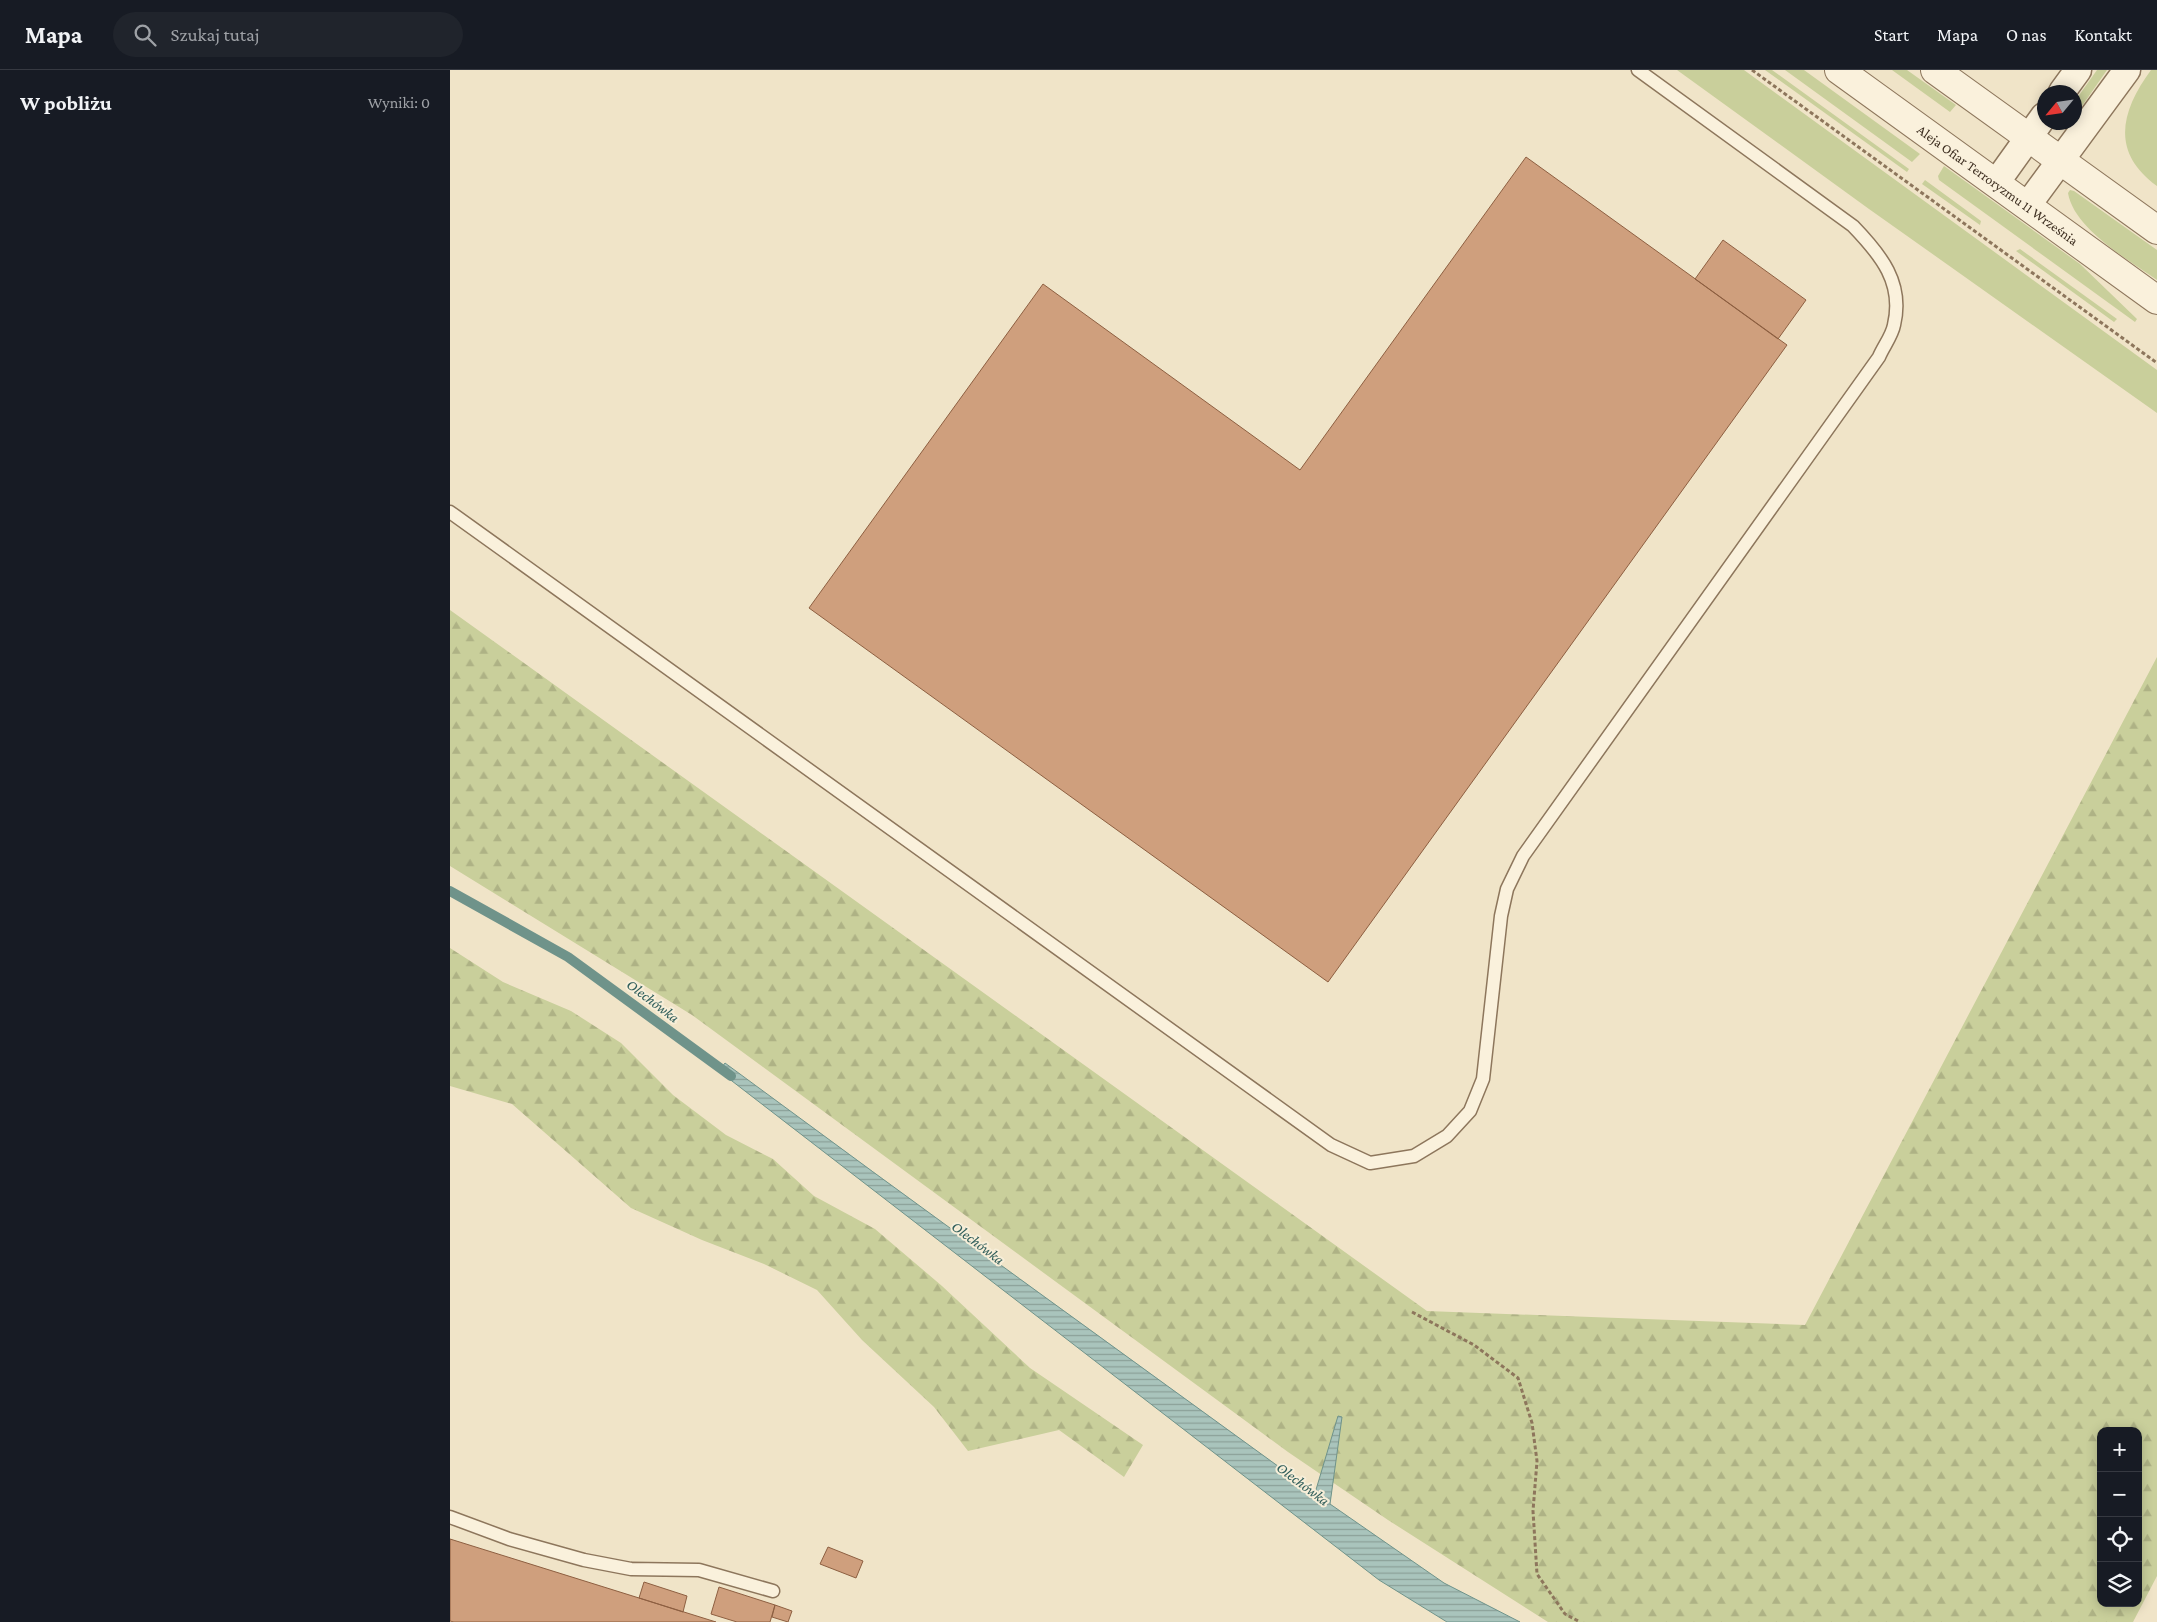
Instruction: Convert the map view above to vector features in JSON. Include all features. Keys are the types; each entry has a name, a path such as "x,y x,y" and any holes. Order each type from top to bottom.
{"street":[{"name":"Aleja Ofiar Terroryzmu 11 Września","path":"1839,70 2157,300"},
{"path":"1935,70 2157,230"},
{"path":"2067,85 2078,70"},
{"path":"2027,206 2127,70"},
{"path":"1996,183 2037,126"}],"lane":[{"path":"450,512 1331,1145 1370,1163 1414,1156 1447,1136 1470,1111 1483,1078 1501,916 1507,888 1523,856 1879,357 1894,326 1896,303 1892,278 1876,250 1853,226 1638,70"},
{"path":"450,1517 509,1539 584,1560 631,1569 699,1570 773,1591"}],"path":[{"path":"1752,70 2157,363"},
{"path":"1412,1312 1474,1345 1518,1378 1532,1424 1537,1461 1533,1511 1537,1574 1565,1614 1580,1622"}],"green space":[{"path":"1677,70 1744,70 2157,370 2157,413 1869,209"},
{"path":"1765,70 1772,70 1909,169 1907,172"},
{"path":"1785,70 1804,70 1920,154 1912,162"},
{"path":"1892,70 1907,70 1956,105 1950,112"},
{"path":"2097,70 2107,70 2082,106 2082,91"},
{"path":"2151,70 2157,70 2157,186 2142,173 2132,159 2125,131 2127,116 2133,101"},
{"path":"1944,166 2080,264 2137,319 2135,322 1939,180 1938,176"},
{"path":"1925,180 1981,221 1980,225 1922,184"},
{"path":"2070,190 2157,250 2157,280 2118,253 2091,231 2072,206 2068,193"},
{"path":"2020,249 2117,319 2114,322 2016,251"},
{"path":"450,610 1427,1311 1805,1325 2157,657 2157,1576 2142,1605 2142,1427 2097,1427 2097,1607 2141,1607 2133,1622 1548,1622 1388,1520 1288,1452 692,1015 450,866"},
{"path":"450,948 503,982 571,1011 621,1043 673,1095 726,1135 773,1159 814,1196 875,1229 942,1286 1030,1368 1143,1445 1124,1477 1059,1430 968,1451 934,1407 862,1340 817,1290 764,1264 702,1240 631,1208 512,1104 450,1086"}],"water":[{"path":"725,1063 1315,1493 1338,1416 1342,1417 1330,1504 1444,1583 1520,1622 1447,1622 1379,1580 719,1071"}],"building":[{"path":"1526,157 1787,345 1328,982 809,608 1043,284 1300,470"},
{"path":"1723,240 1806,300 1778,339 1695,279"},
{"path":"450,1539 716,1622 450,1621"},
{"path":"828,1547 863,1561 856,1578 820,1564"},
{"path":"644,1582 687,1596 683,1612 639,1598"},
{"path":"719,1587 775,1605 770,1622 737,1622 711,1614"},
{"path":"775,1605 792,1611 788,1622 772,1617"}],"waterway":[{"name":"Olechówka","path":"450,891 568,957 731,1076"}]}
